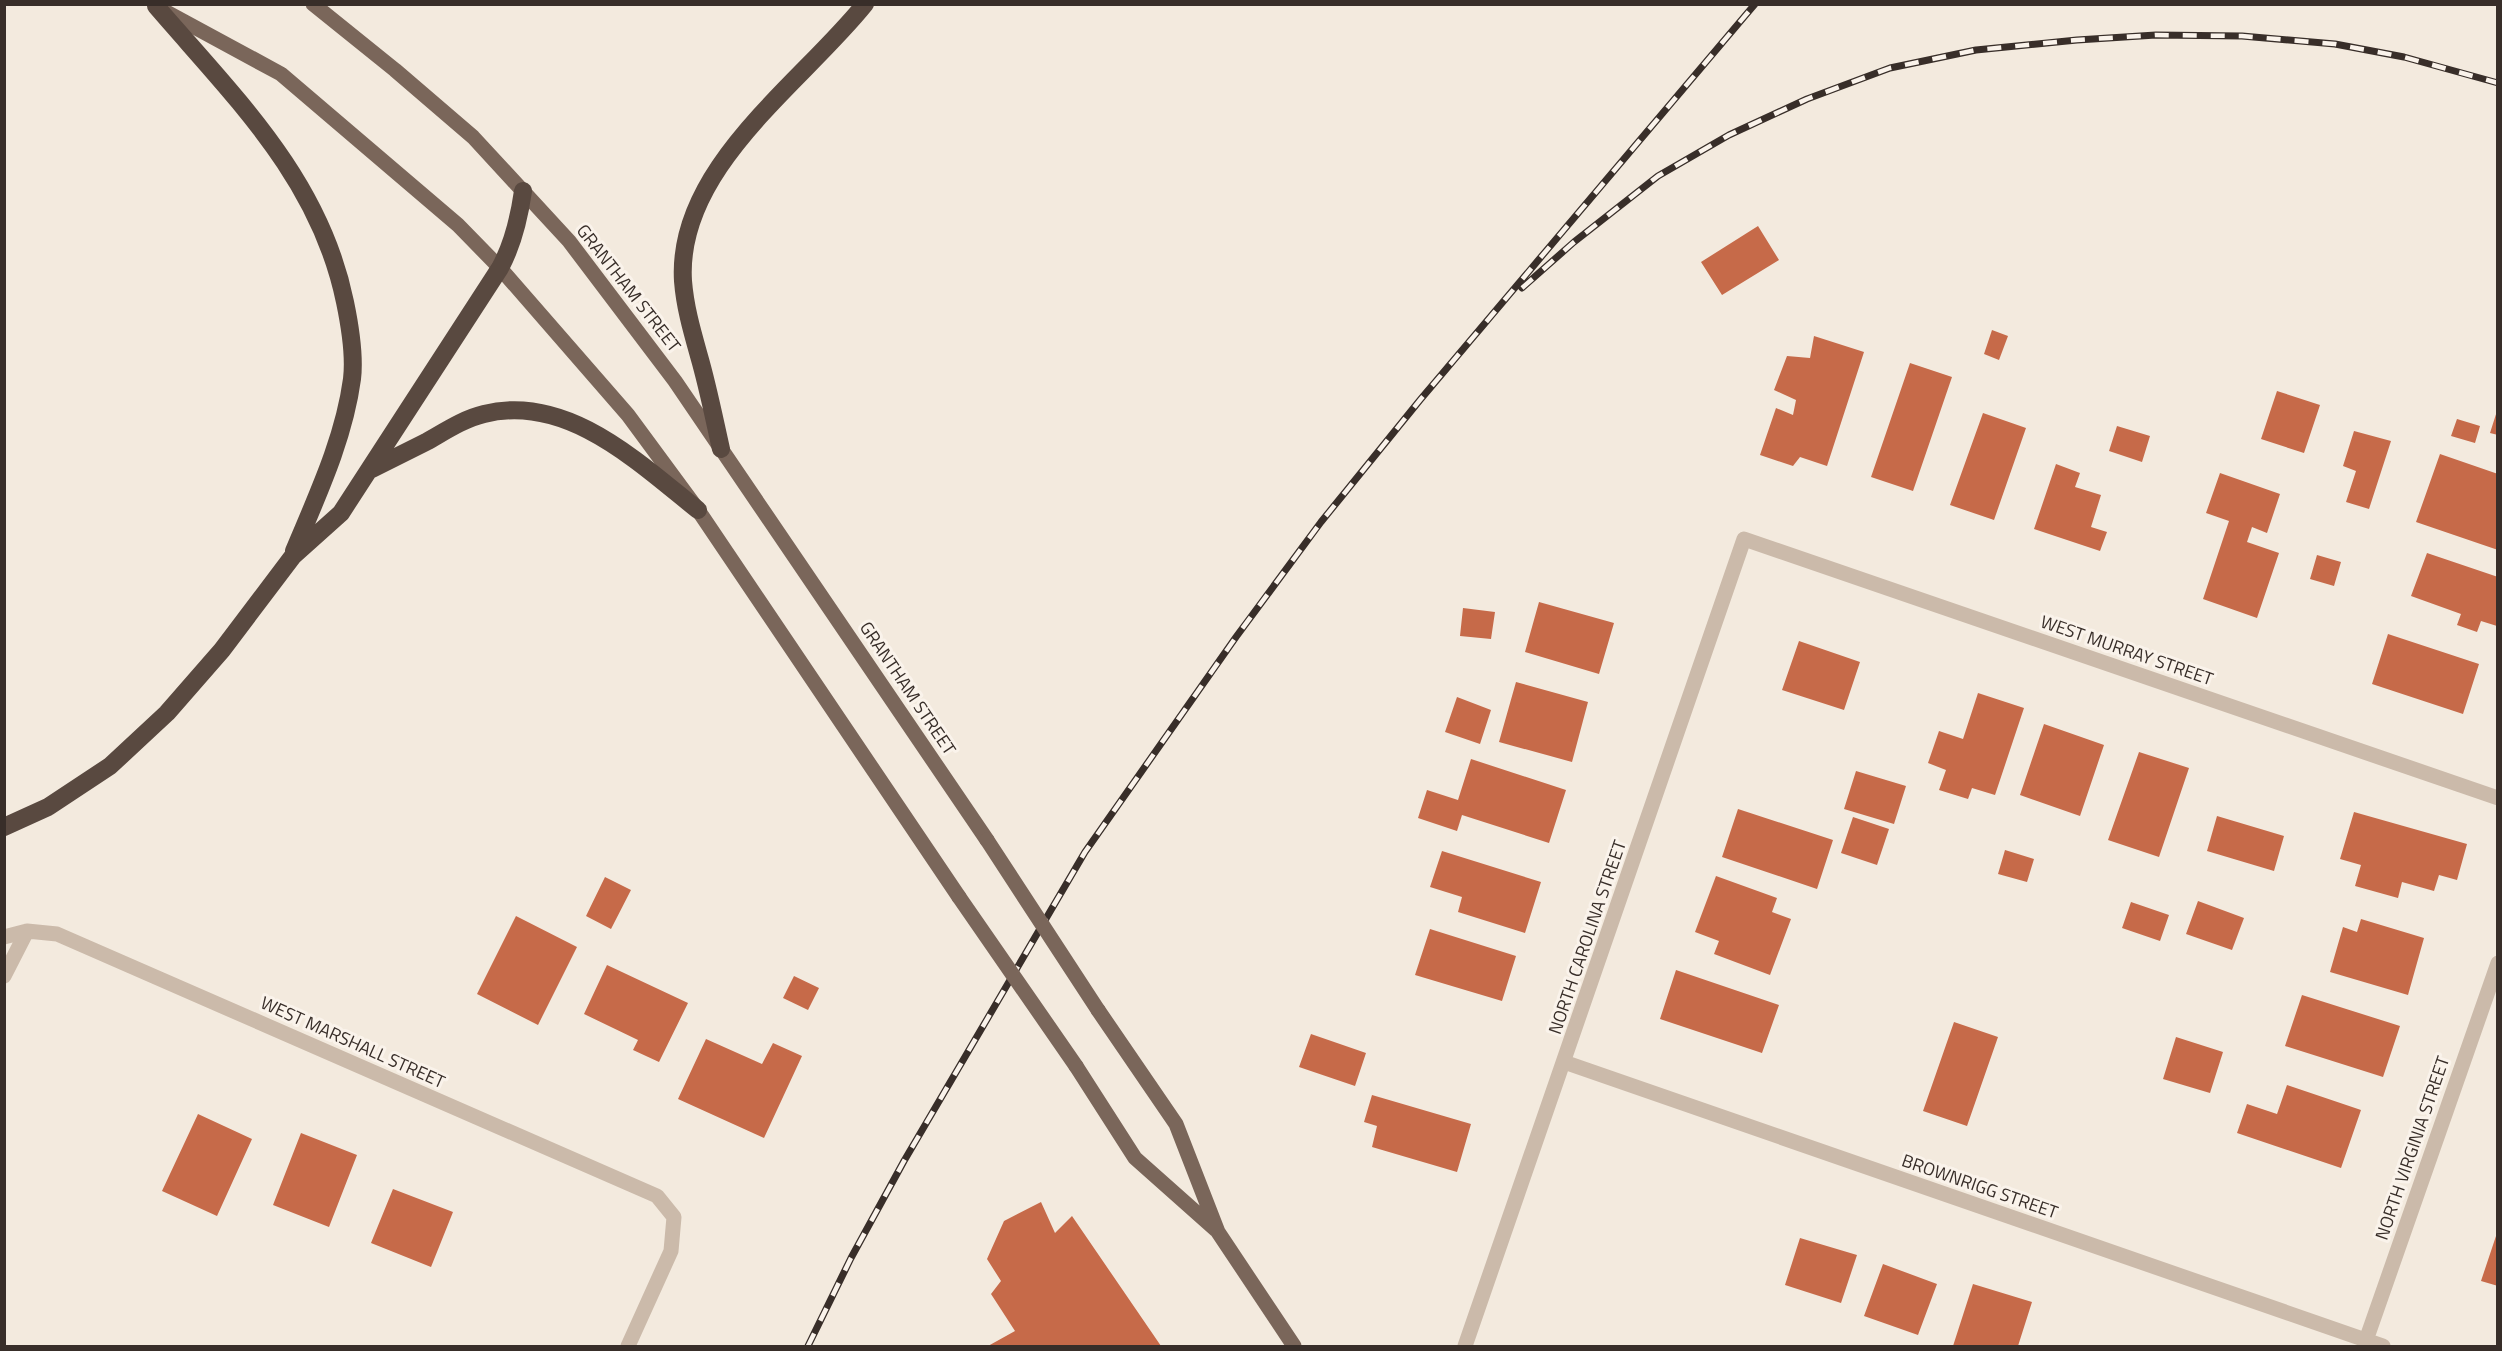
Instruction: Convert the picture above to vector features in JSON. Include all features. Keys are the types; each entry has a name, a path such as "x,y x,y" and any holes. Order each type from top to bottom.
{"highway":[{"path":"721,449 689,322 683,280 686,239 694,209 713,173 742,138 865,4"},
{"path":"155,5 246,110 288,165 321,224 339,275 351,329 352,377 343,426 292,556"},
{"path":"4,827 48,807 110,766 167,713 222,650 292,556 340,513 371,470 500,268 518,224 524,191"},
{"path":"371,470 458,424 484,414 511,411 543,414 579,425 620,448 698,510"}],"main road":[{"name":"GRANTHAM STREET","path":"313,4 473,137 569,241 675,381 987,840 1176,1124 1218,1232 1294,1347"},
{"name":"GRANTHAM STREET","path":"155,5 282,74 458,225 500,268 628,416 698,510 1076,1066 1135,1158 1218,1232"}],"street":[{"name":"WEST MURRAY STREET","path":"1744,539 2498,798"},
{"name":"NORTH CAROLINA STREET","path":"1465,1347 1744,539"},
{"name":"WEST MARSHALL STREET","path":"4,937 27,930 57,934 657,1196 674,1217 671,1251 628,1347"},
{"path":"4,976 27,930"},
{"name":"NORTH VIRGINIA STREET","path":"2365,1344 2498,963"},
{"name":"BROWNRIGG STREET","path":"1564,1062 2365,1344 2383,1347"}],"building":[{"path":"1758,226 1779,260 1722,295 1701,262"},
{"path":"1992,330 2008,336 1999,360 1984,354"},
{"path":"1814,336 1864,352 1827,466 1800,457 1793,466 1760,455 1776,408 1793,415 1796,400 1774,390 1787,356 1810,358"},
{"path":"1910,363 1952,377 1913,491 1871,477"},
{"path":"2277,391 2320,405 2304,453 2261,439"},
{"path":"2498,411 2498,435 2490,433"},
{"path":"1983,413 2026,428 1994,520 1950,505"},
{"path":"2457,419 2480,426 2475,443 2451,436"},
{"path":"2117,426 2150,436 2142,462 2109,451"},
{"path":"2354,431 2391,441 2369,509 2346,502 2356,471 2343,466"},
{"path":"2440,454 2498,474 2498,550 2416,522"},
{"path":"2056,464 2080,473 2075,487 2101,495 2091,527 2107,532 2100,551 2034,529"},
{"path":"2220,473 2280,494 2267,533 2252,527 2247,542 2279,553 2257,618 2203,599 2229,521 2206,513"},
{"path":"2427,553 2498,577 2497,626 2481,621 2477,632 2457,625 2461,614 2411,596"},
{"path":"2317,555 2341,562 2334,586 2310,579"},
{"path":"1539,602 1614,623 1599,674 1525,652"},
{"path":"1463,608 1495,612 1491,639 1460,636"},
{"path":"2388,634 2479,664 2463,714 2372,684"},
{"path":"1799,641 1860,662 1844,710 1782,690"},
{"path":"1516,682 1588,702 1572,762 1499,742"},
{"path":"1978,693 2024,708 1995,795 1972,788 1968,799 1939,790 1946,770 1928,763 1939,731 1963,739"},
{"path":"1457,697 1491,710 1480,744 1445,732"},
{"path":"2044,724 2104,745 2080,816 2020,795"},
{"path":"2139,752 2189,768 2159,857 2108,840"},
{"path":"1471,759 1566,790 1549,843 1462,815 1457,831 1418,818 1427,790 1458,800"},
{"path":"1856,771 1906,786 1894,824 1844,809"},
{"path":"1738,809 1833,840 1817,889 1722,857"},
{"path":"2354,812 2467,844 2457,880 2439,875 2434,891 2402,882 2398,898 2355,886 2361,865 2340,859"},
{"path":"2217,816 2284,836 2274,871 2207,851"},
{"path":"1853,817 1889,829 1877,865 1841,853"},
{"path":"2005,850 2034,859 2027,882 1998,874"},
{"path":"1442,851 1541,882 1525,933 1458,912 1462,897 1430,887"},
{"path":"1716,876 1777,898 1772,912 1791,919 1770,975 1714,954 1719,941 1695,932"},
{"path":"605,877 631,890 611,929 586,916"},
{"path":"2198,901 2244,918 2232,950 2186,934"},
{"path":"2131,902 2169,915 2160,941 2122,928"},
{"path":"516,916 577,947 538,1025 477,994"},
{"path":"2361,919 2424,938 2408,995 2330,972 2343,927 2357,932"},
{"path":"1430,929 1516,956 1502,1001 1415,975"},
{"path":"607,965 688,1003 659,1062 633,1050 638,1040 584,1014"},
{"path":"1676,970 1779,1005 1762,1053 1660,1019"},
{"path":"794,976 819,988 808,1010 783,998"},
{"path":"2302,995 2400,1026 2383,1077 2285,1046"},
{"path":"1954,1022 1998,1037 1967,1126 1923,1111"},
{"path":"1311,1034 1366,1053 1355,1086 1299,1067"},
{"path":"2176,1037 2223,1052 2210,1093 2163,1079"},
{"path":"706,1039 762,1064 773,1043 802,1056 764,1138 678,1099"},
{"path":"2287,1085 2361,1110 2341,1168 2237,1133 2247,1104 2277,1114"},
{"path":"1372,1095 1471,1124 1457,1172 1372,1147 1377,1126 1364,1122"},
{"path":"198,1114 252,1139 217,1216 162,1191"},
{"path":"301,1133 357,1155 329,1227 273,1205"},
{"path":"393,1189 453,1212 431,1267 371,1243"},
{"path":"1041,1202 1055,1233 1072,1216 1161,1346 988,1346 1015,1331 991,1294 1001,1281 987,1259 1004,1221"},
{"path":"2498,1234 2498,1286 2481,1281"},
{"path":"1800,1238 1857,1255 1841,1303 1785,1285"},
{"path":"1883,1264 1937,1284 1918,1335 1864,1316"},
{"path":"1973,1284 2032,1302 2018,1346 1953,1346"}],"railway":[{"path":"808,1346 851,1258 904,1161 1085,852 1236,637 1321,522 1420,400 1755,4"},
{"path":"1522,288 1574,242 1658,176 1729,135 1807,99 1890,68 1976,50 2077,40 2156,35 2242,36 2335,44 2404,57 2498,83"}]}
